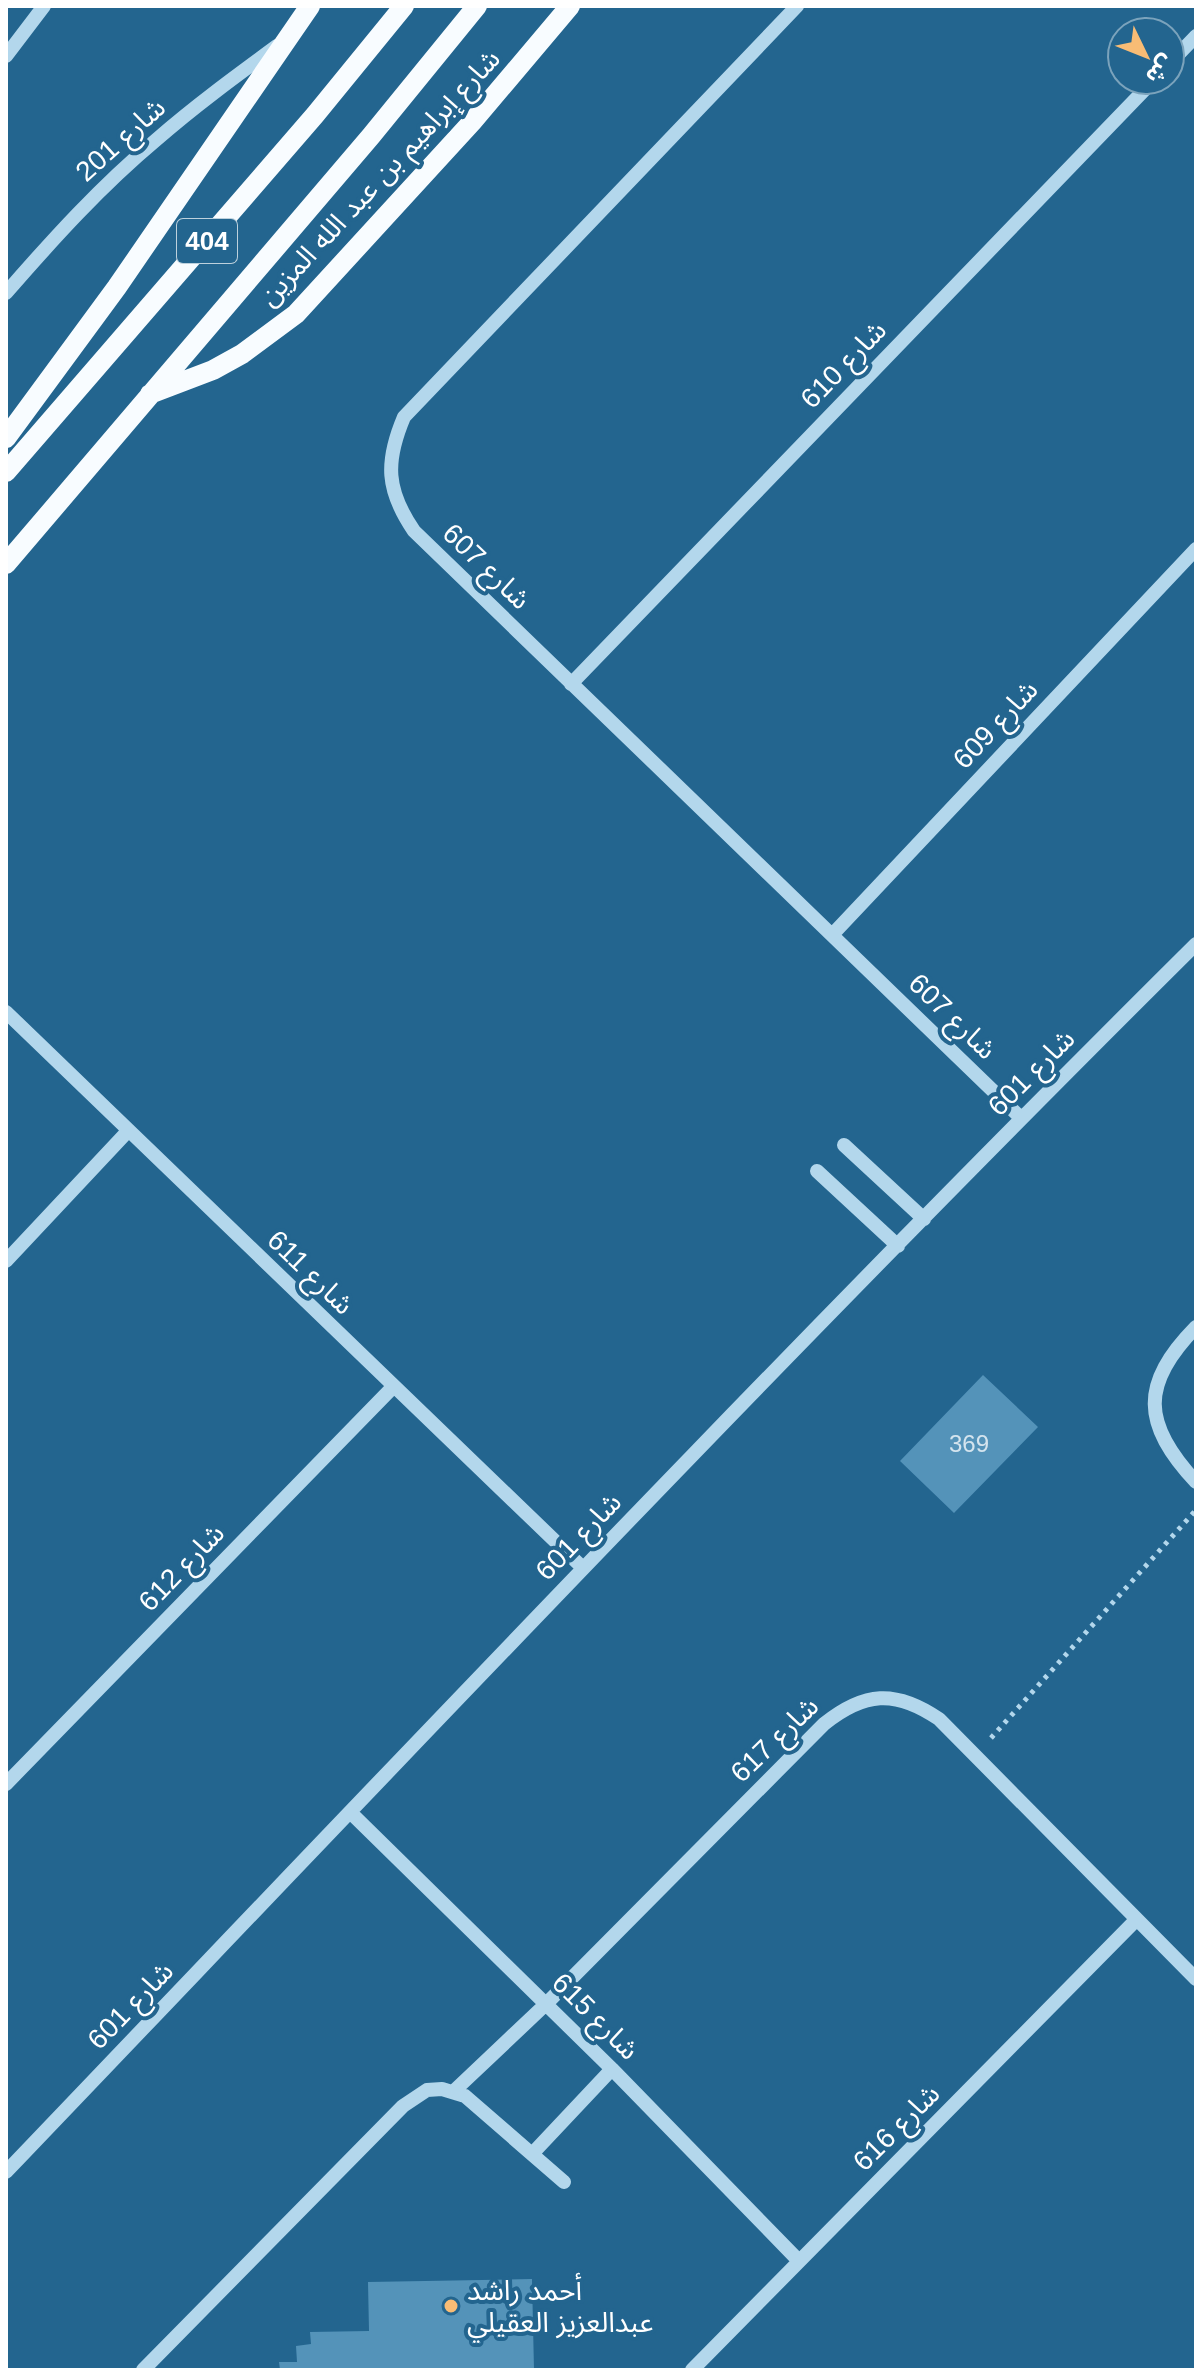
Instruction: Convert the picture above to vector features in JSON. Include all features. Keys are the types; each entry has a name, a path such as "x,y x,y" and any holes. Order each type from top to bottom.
{"main road":[{"name":"404","path":"6,438 117,287 310,6"},
{"name":"404","path":"6,472 295,139 404,6"},
{"name":"شارع إبراهيم بن عبد الله المزين","path":"150,394 371,136 477,6"},
{"name":"شارع إبراهيم بن عبد الله المزين","path":"150,394 213,370 242,354 296,314 463,132 570,6"},
{"path":"6,564 150,394"}],"street":[{"path":"6,56 44,6"},
{"name":"شارع 607","path":"797,6 404,417 394,440 390,464 392,488 400,511 414,531 1021,1118"},
{"name":"شارع 201","path":"6,293 63,228 154,142 284,41"},
{"name":"شارع 610","path":"571,684 1139,96"},
{"name":"شارع 609","path":"832,935 1196,549"},
{"name":"شارع 601","path":"6,2172 583,1568 1021,1118 1196,944"},
{"name":"شارع 611","path":"6,1012 583,1568"},
{"path":"6,1261 128,1131"},
{"path":"844,1145 924,1219"},
{"path":"817,1171 898,1246"},
{"path":"1196,1327 1180,1343 1169,1361 1159,1379 1155,1399 1156,1419 1162,1439 1173,1457 1196,1482"},
{"name":"شارع 612","path":"6,1784 393,1387"},
{"name":"شارع 617","path":"454,2091 547,2003 813,1735 844,1708 867,1699 893,1698 918,1705 939,1719 1196,1979"},
{"name":"شارع 615","path":"350,1812 547,2003 799,2261"},
{"name":"شارع 616","path":"692,2370 1136,1920"},
{"path":"532,2154 612,2069"},
{"path":"143,2370 403,2106 427,2090 454,2091 465,2096 564,2182"}],"path":[{"path":"976,1755 1196,1510"}],"building":[{"path":"983,1375 1038,1427 954,1513 900,1461"},
{"name":"أحمد راشد عبدالعزيز العقيلي","path":"532,2279 534,2370 280,2370 279,2362 297,2362 296,2346 311,2344 310,2332 369,2331 368,2282"}],"place":[{"name":"أحمد راشد عبدالعزيز العقيلي","path":"451,2306"}]}
